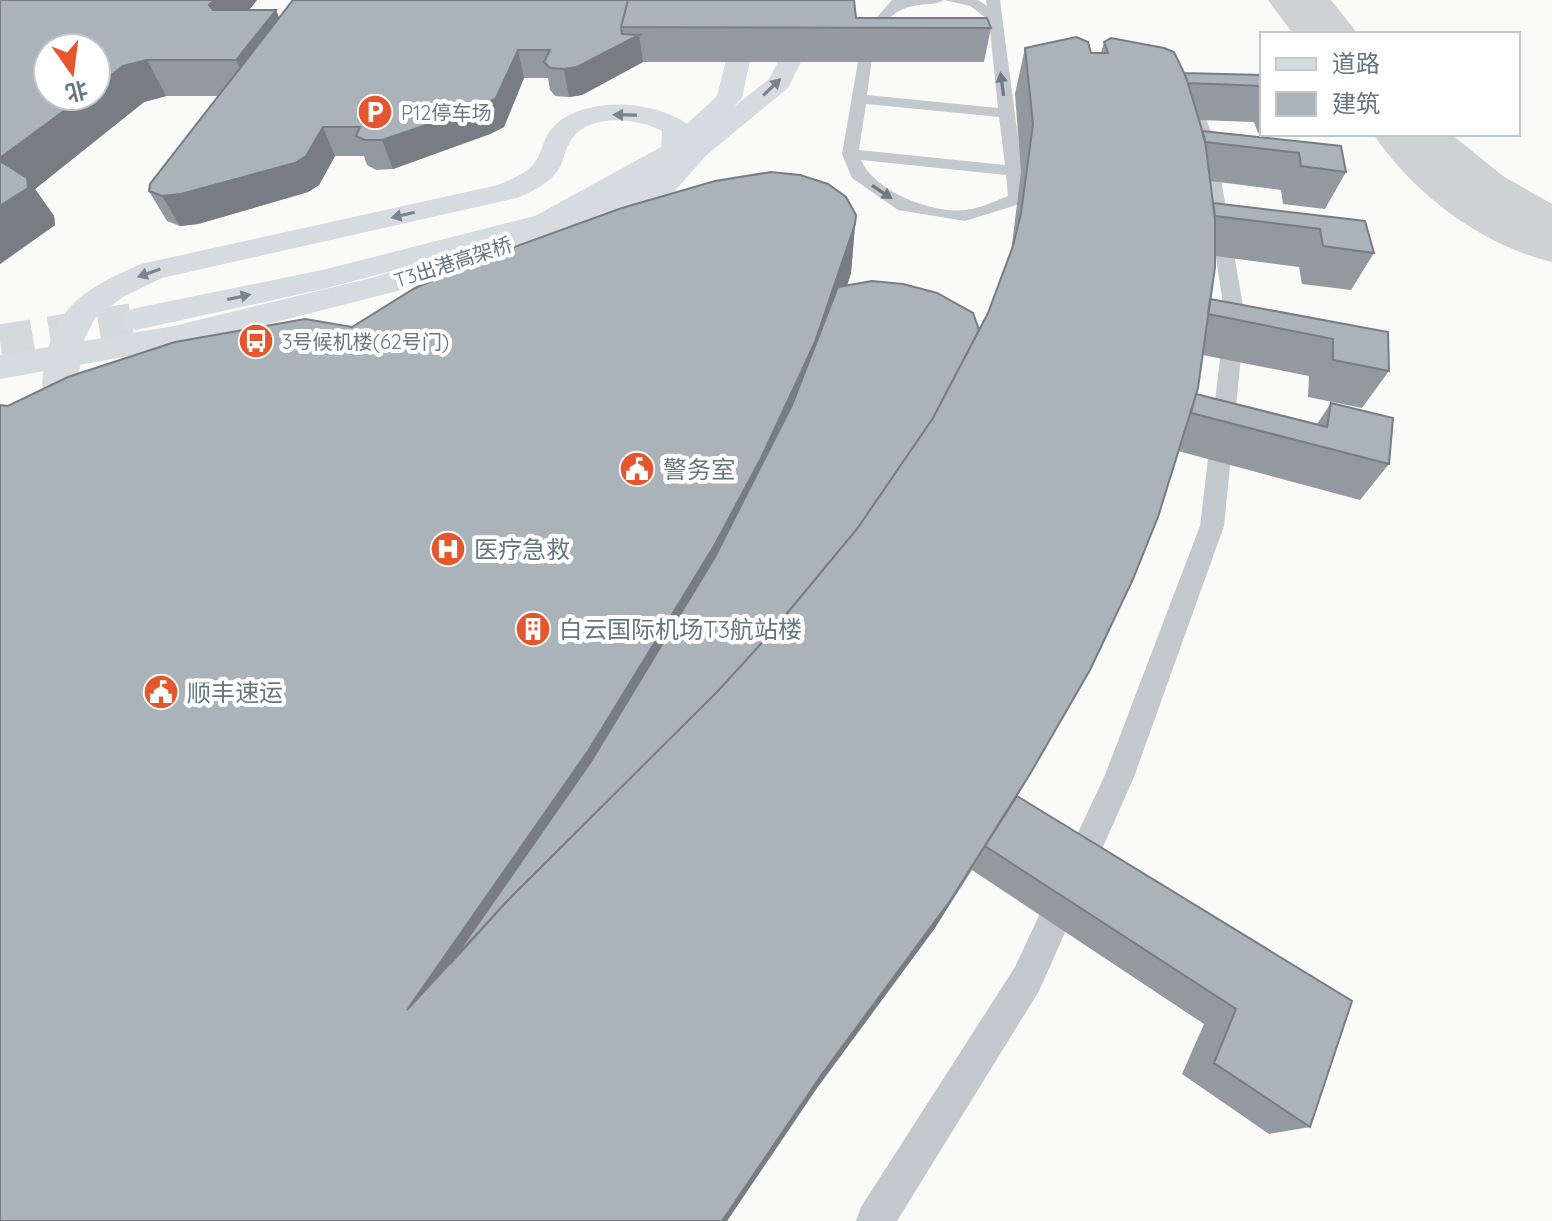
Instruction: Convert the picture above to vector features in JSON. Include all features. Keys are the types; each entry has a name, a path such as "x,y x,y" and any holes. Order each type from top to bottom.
{"main road":[{"name":"T3出港高架桥","path":"0,367 189,333 386,284 548,231 664,176 779,83 811,20 810,0"},
{"path":"136,319 323,279 546,222 674,151 729,98 754,3"},
{"path":"506,277 590,240 648,204 701,144 718,108"},
{"path":"91,396 60,385 61,351 77,315 103,292 152,271 507,192 537,177 551,161 555,142 574,123 598,116 629,113 664,120 676,128 674,151"},
{"path":"30,404 147,387"}],"lane":[{"path":"937,0 895,5 870,33 850,154 860,178 904,206 965,216 1017,199 993,0"},
{"path":"951,0 974,3 994,18"},
{"path":"875,1221 1027,979 1119,777 1212,526 1235,317 1206,139 1185,88"},
{"path":"860,99 1006,113"},
{"path":"850,154 1013,171"}],"building":[{"path":"0,0 214,0 209,5 213,10 276,10 236,60 147,60 123,66 112,75 112,32 32,32 32,112 62,112 0,158"},
{"name":"P12停车场","path":"293,0 628,0 622,34 639,35 577,67 564,69 550,68 544,62 550,50 518,50 496,98 482,106 382,140 365,140 356,136 360,127 323,127 306,156 295,163 181,194 162,196 149,191 150,184"},
{"path":"628,0 854,0 856,18 987,18 991,28 621,27"},
{"name":"白云国际机场T3航站楼","path":"1076,37 1088,42 1091,53 1108,53 1104,42 1111,38 1164,48 1174,52 1186,77 1205,140 1215,219 1215,267 1198,388 1158,517 1090,670 1030,774 950,901 822,1074 722,1221 0,1221 0,405 8,406 68,377 175,342 305,319 352,327 415,288 484,258 622,208 715,181 771,172 800,175 828,184 846,197 856,215 855,224 815,342 761,458 714,546 588,751 407,1010 509,899 717,692 857,529 933,418 988,313 1013,246 1021,213 1033,124 1025,48"},
{"path":"1184,73 1260,75 1260,86 1188,83"},
{"path":"1202,131 1341,146 1346,172 1301,166 1299,153 1205,142"},
{"path":"0,161 27,178 28,188 0,206"},
{"path":"1213,203 1365,221 1374,253 1323,246 1320,229 1215,216"},
{"path":"872,281 903,284 937,293 973,313 979,330 933,418 857,529 769,635 717,692 509,899 450,964 592,760 715,557 792,405 838,287"},
{"path":"1210,299 1388,332 1389,371 1333,360 1333,339 1208,314"},
{"path":"1196,394 1327,427 1331,403 1393,418 1389,464 1191,413"},
{"path":"1017,796 1352,1001 1310,1127 1214,1063 1236,1009 985,846"}],"taxiway":[{"path":"1298,0 1324,32"},
{"path":"1412,136 1442,167 1475,193 1552,237"}],"tunnel":[{"path":"0,341 136,319"}],"place":[{"name":"P12停车场","path":"375,112"},
{"name":"3号候机楼(62号门)","path":"256,341"},
{"name":"警务室","path":"637,469"},
{"name":"医疗急救","path":"448,549"},
{"name":"白云国际机场T3航站楼","path":"533,629"},
{"name":"顺丰速运","path":"161,692"}]}
